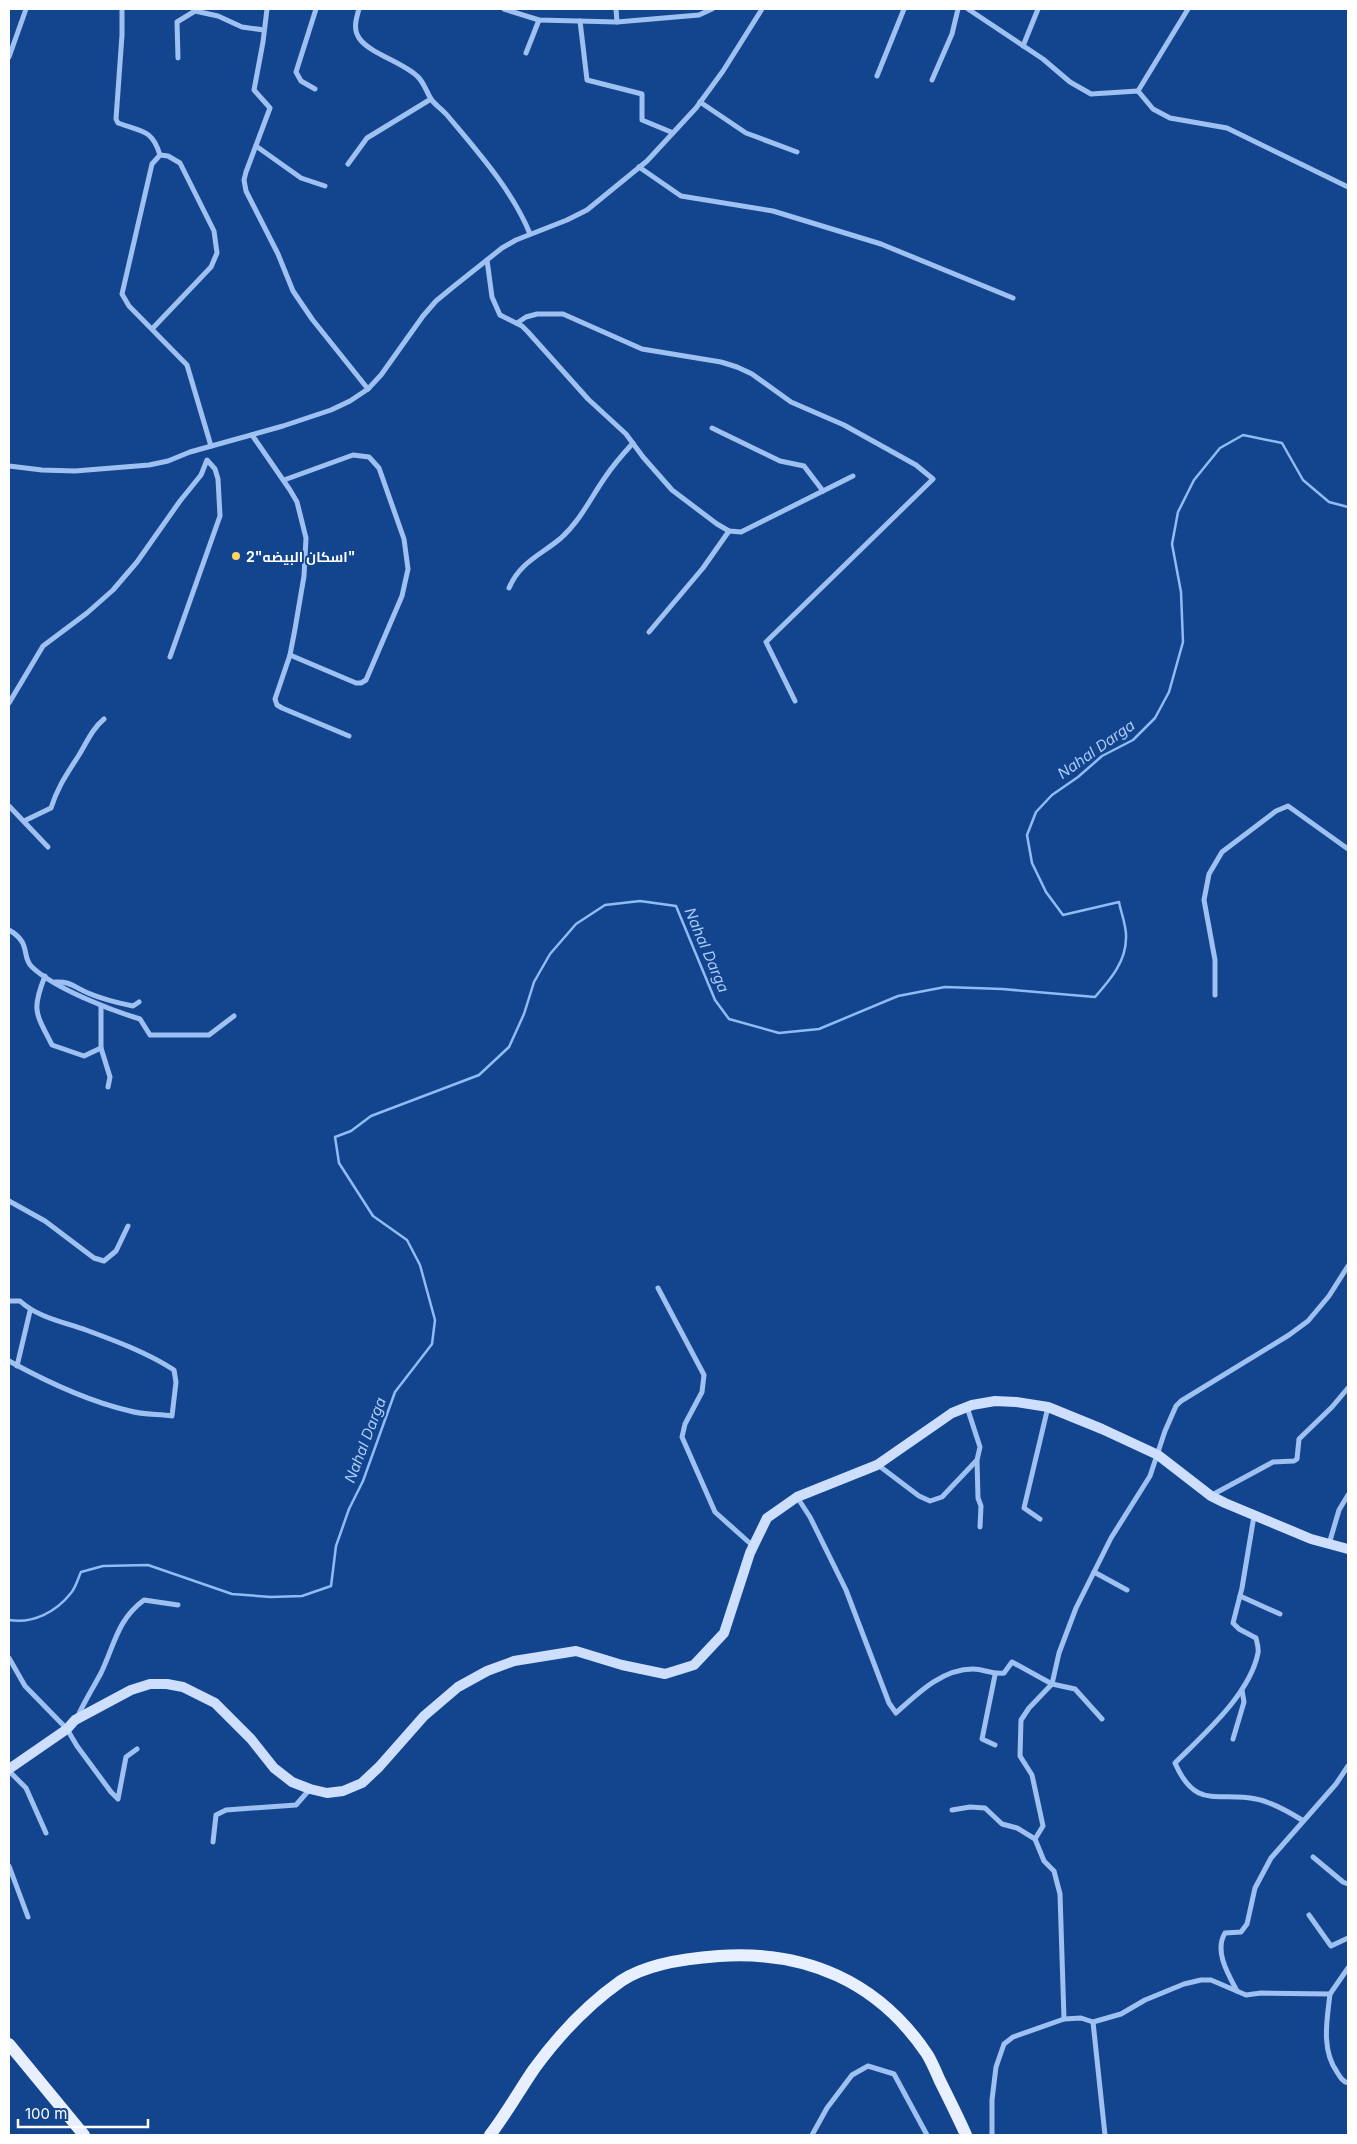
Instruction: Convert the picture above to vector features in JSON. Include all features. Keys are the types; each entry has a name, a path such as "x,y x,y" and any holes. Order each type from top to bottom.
{"main road":[{"path":"490,2135 535,2068 558,2039 584,2011 623,1980 660,1965 695,1958 743,1954 780,1957 820,1967 859,1986 895,2015 928,2054 966,2135"},
{"path":"9,2044 84,2135"}],"street":[{"path":"9,57 26,9"},
{"path":"122,9 116,119 118,123 151,136 160,155"},
{"path":"267,9 254,90 270,108 246,172 244,180 246,190 278,254 293,291 312,319 368,390"},
{"path":"315,89 301,81 296,72 316,9"},
{"path":"358,9 356,30 360,39 367,46 418,76 431,99 446,113 509,194 522,213 530,234"},
{"path":"504,9 539,20 617,22 699,15 712,9"},
{"path":"616,9 617,22"},
{"path":"9,466 42,470 108,469 168,461 331,410 368,390 436,301 502,248 587,210 647,162 671,132 700,102 723,71 762,9"},
{"path":"877,76 904,9"},
{"path":"932,80 952,34 958,9"},
{"path":"968,9 1043,59 1070,82 1090,94 1138,91"},
{"path":"1022,46 1038,9"},
{"path":"1138,91 1188,9"},
{"path":"178,58 177,22 195,11 218,16 242,27 264,30"},
{"path":"526,53 539,20"},
{"path":"580,21 587,80 642,94 642,120 671,132"},
{"path":"1138,91 1153,109 1170,118 1227,128 1348,186"},
{"path":"348,164 367,138 431,99"},
{"path":"700,102 746,132 798,152"},
{"path":"256,146 285,164 302,178 325,186"},
{"path":"160,155 152,164 122,290 122,297 187,365 211,446"},
{"path":"152,329 211,267 217,253 214,231 180,163 168,156 160,155"},
{"path":"639,167 681,196 773,211 881,244 1013,298"},
{"path":"487,260 495,307 505,319 517,323 528,332 583,394 626,434 672,490 704,515 729,530 741,532 853,476"},
{"path":"517,323 526,317 537,314 563,314 642,349 720,362 737,367 752,374 791,402 844,425 916,465 933,479 766,642 796,701"},
{"path":"712,428 780,461 804,466 824,491"},
{"path":"252,435 297,502 306,538 304,576 290,655 275,699 277,705 349,736"},
{"path":"509,588 513,577 523,565 571,529 589,505 606,475 633,443"},
{"path":"284,480 353,455 369,457 379,468 404,540 408,568 402,596 366,680 356,683 290,655"},
{"path":"9,703 43,646 87,613 113,590 137,562 180,501 201,475 207,460 215,469 218,479 220,516 170,657"},
{"path":"649,632 702,568 729,530"},
{"path":"24,821 51,808 58,786 80,753 94,727 104,719"},
{"path":"9,806 48,848"},
{"path":"1215,995 1215,960 1204,900 1209,874 1222,852 1276,811 1288,806 1348,849"},
{"path":"9,930 23,942 31,966 54,982 101,1006 140,1019 150,1035 209,1035 234,1016"},
{"path":"45,976 37,998 37,1019 52,1045 84,1056 101,1048"},
{"path":"54,982 66,981 88,993 133,1006 139,1002"},
{"path":"101,1006 101,1048 110,1076 108,1087"},
{"path":"9,1201 46,1221 94,1258 104,1261 116,1251 128,1226"},
{"path":"1035,1838 1044,1826 1032,1775 1020,1756 1021,1720 1029,1708 1052,1684 1059,1653 1076,1608 1121,1521 1150,1476 1165,1431 1176,1406 1308,1321 1329,1296 1348,1266"},
{"path":"658,1288 704,1375 702,1392 685,1424 682,1437 715,1512 753,1546"},
{"path":"9,1301 20,1301 30,1311 88,1331 161,1361 174,1370 176,1382 172,1416 132,1412 89,1399 47,1382 9,1361"},
{"path":"17,1366 30,1311"},
{"path":"1211,1496 1273,1462 1294,1461 1297,1458 1299,1438 1332,1407 1348,1388"},
{"path":"46,1833 26,1788 9,1770 67,1729 76,1720 131,1690 150,1684 183,1687 215,1703 251,1739 274,1768 292,1782 310,1790 327,1793 343,1791 362,1782 379,1767 424,1716 458,1687 487,1671 514,1661 576,1651 622,1665 665,1674 694,1665 724,1633 753,1546 766,1518 797,1497 877,1465 952,1413 967,1407 995,1401 1016,1402 1048,1408 1102,1429 1158,1455 1211,1496 1311,1539 1348,1549"},
{"path":"967,1407 980,1447 976,1460 978,1498 981,1506 980,1527"},
{"path":"1040,1519 1024,1508 1048,1408"},
{"path":"877,1465 919,1496 930,1501 942,1497 976,1460"},
{"path":"1329,1544 1339,1510 1348,1495"},
{"path":"797,1497 810,1517 846,1590 888,1703 896,1713 923,1688 959,1669 979,1669 995,1674 1004,1673 1012,1662 1052,1684 1075,1689 1102,1719"},
{"path":"1254,1516 1240,1596 1233,1623 1239,1629 1256,1638 1259,1651 1242,1690 1203,1735 1175,1763 1186,1784 1207,1796 1256,1799 1302,1820"},
{"path":"1094,1572 1127,1590"},
{"path":"1240,1596 1280,1614"},
{"path":"76,1720 101,1672 121,1624 130,1610 144,1600 178,1605"},
{"path":"9,1658 25,1686 67,1729 82,1754 118,1799 126,1758 137,1749"},
{"path":"995,1674 982,1739 995,1744"},
{"path":"1233,1739 1244,1702 1242,1690"},
{"path":"1237,1991 1223,1960 1221,1950 1222,1938 1226,1932 1241,1932 1247,1924 1255,1888 1270,1858 1336,1784 1348,1766"},
{"path":"213,1842 216,1815 226,1810 296,1805 310,1790"},
{"path":"952,1810 970,1807 985,1808 1002,1824 1017,1828 1035,1838 1044,1861 1054,1871 1060,1894 1064,2019"},
{"path":"1313,1857 1348,1884"},
{"path":"9,1866 28,1917"},
{"path":"1309,1915 1332,1946 1348,1938"},
{"path":"1348,1968 1330,1994 1326,2041 1330,2063 1343,2081 1348,2083"},
{"path":"992,2135 996,2067 1004,2044 1013,2037 1064,2019 1081,2018 1093,2022 1121,2014 1145,2000 1184,1984 1201,1980 1211,1980 1246,1995 1261,1993 1330,1994"},
{"path":"1093,2022 1105,2135"},
{"path":"812,2135 827,2108 852,2075 868,2066 894,2074 927,2135"}],"waterway":[{"name":"Nahal Darga","path":"9,1620 27,1620 51,1611 71,1593 81,1572 103,1566 148,1565 232,1594 271,1597 302,1596 331,1586 336,1546 349,1509 363,1481 395,1392 432,1344 435,1320 420,1265 407,1240 373,1216 339,1163 335,1137 351,1131 371,1116 479,1075 509,1047 524,1014 534,982 550,954 576,924 605,905 640,901 676,906 715,1000 729,1019 779,1033 819,1029 898,996 945,987 1002,989 1095,997 1116,970 1123,955 1126,934 1119,902 1063,915 1046,892 1032,863 1027,835 1036,812 1052,795 1078,777 1102,756 1133,740 1155,718 1169,692 1183,642 1181,592 1172,544 1178,512 1194,480 1220,448 1243,435 1282,443 1303,480 1329,502 1348,507"}],"place":[{"name":"اسكان البيضه\"2\"","path":"236,556"}]}
